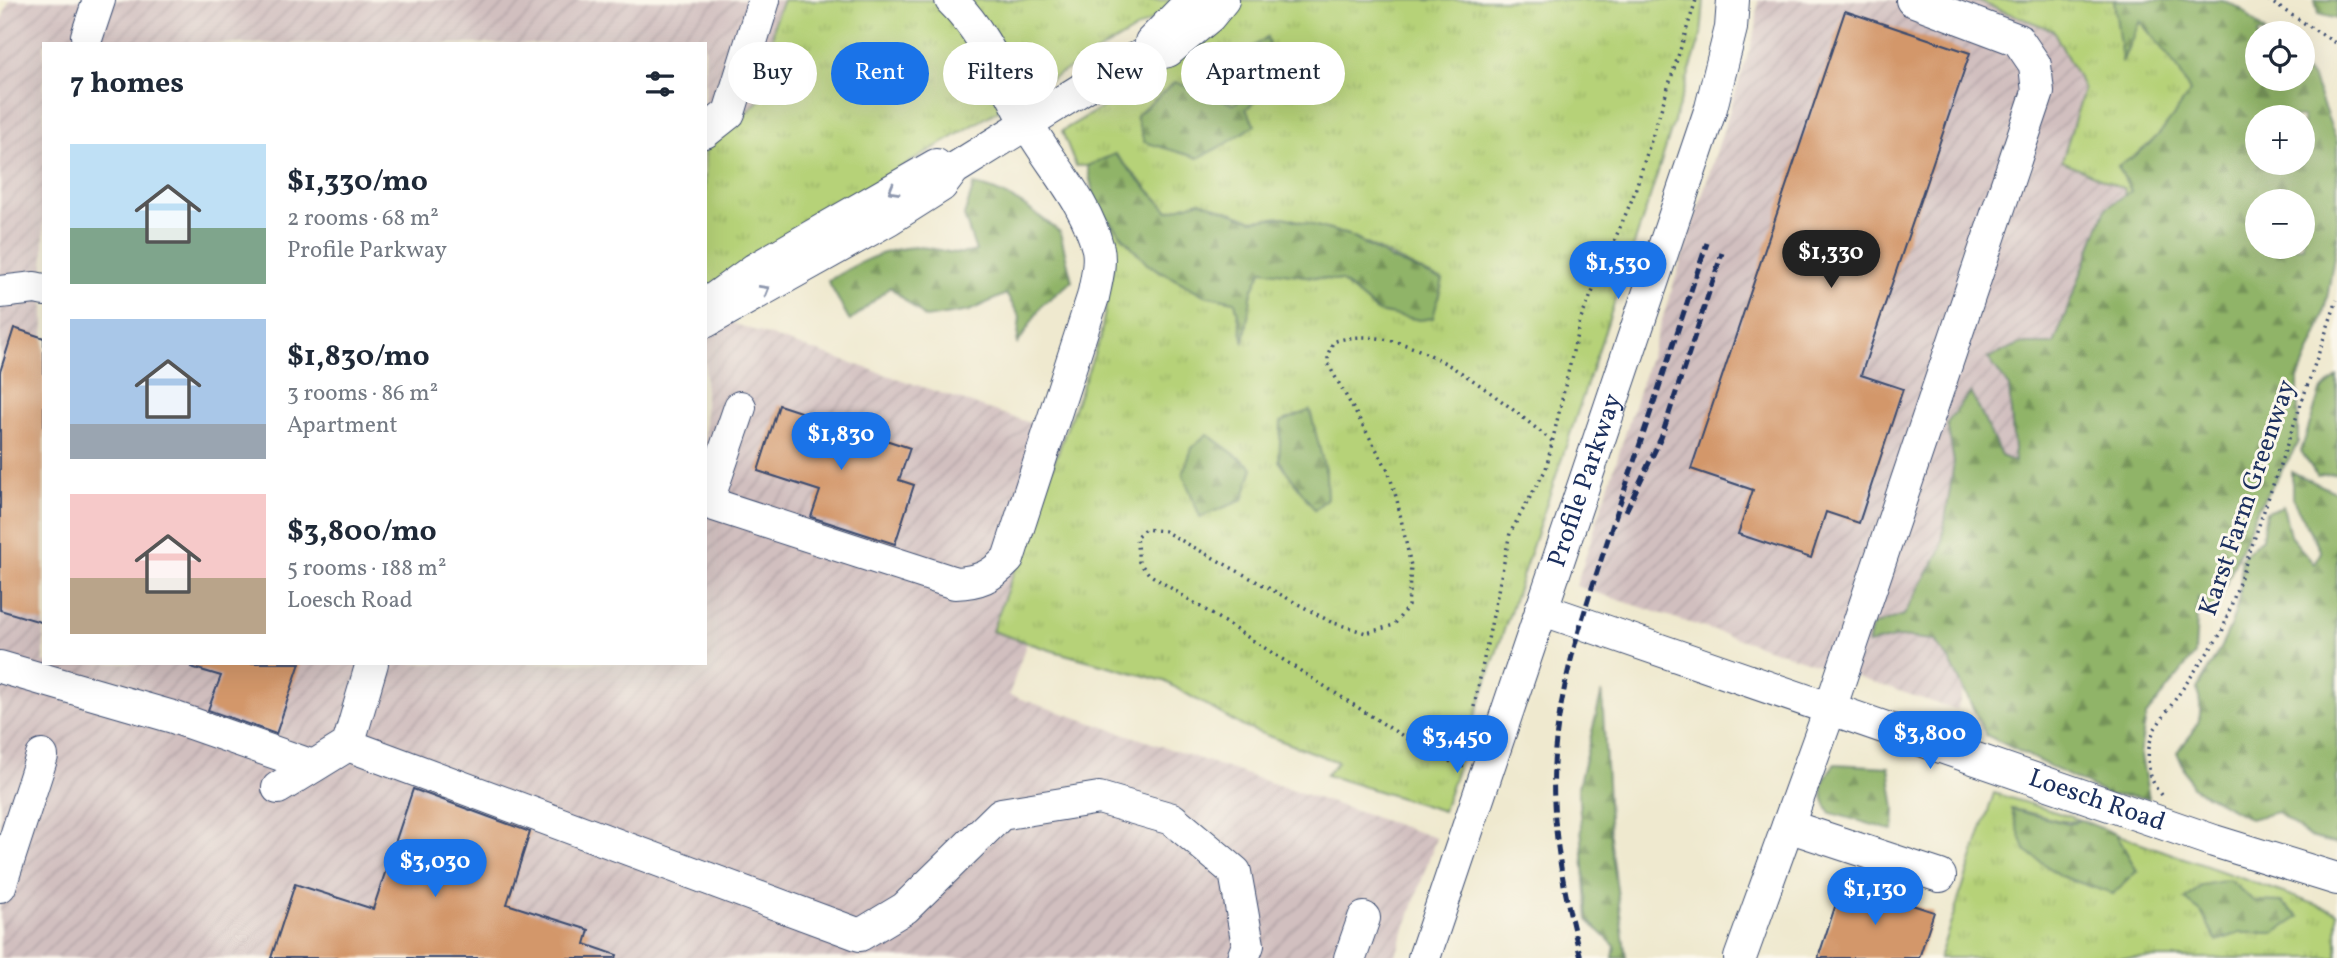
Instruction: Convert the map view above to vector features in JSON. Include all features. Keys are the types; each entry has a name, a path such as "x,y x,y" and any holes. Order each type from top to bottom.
{"street":[{"path":"87,36 99,0"},
{"path":"707,130 729,113 764,0"},
{"path":"707,503 955,583 976,582 992,575 1008,559 1093,297 1098,253 1091,226 1072,189 1027,124 993,55 951,0"},
{"path":"1151,42 1192,0"},
{"path":"1167,51 1209,17 1223,0"},
{"name":"Profile Parkway","path":"1424,958 1711,108 1731,28 1733,0"},
{"path":"1740,958 1830,709 2038,92 2035,65 2018,40 1912,0"},
{"path":"707,321 889,219 941,186 954,169 1072,96"},
{"path":"707,305 755,269 939,164 954,169"},
{"path":"0,292 42,290"},
{"path":"707,500 740,407"},
{"name":"Loesch Road","path":"1541,609 2214,841 2337,879"},
{"path":"278,788 348,745 371,665"},
{"path":"0,667 173,717 313,766"},
{"path":"348,745 860,935 905,908 1001,814 1099,798 1172,819 1235,872 1248,944 1243,958"},
{"path":"0,886 42,756"},
{"path":"1788,826 1941,876"},
{"path":"1350,958 1364,918"}],"path":[{"path":"1474,707 1510,533 1546,470 1580,321 1633,197 1696,0"},
{"path":"2268,0 2337,44"},
{"name":"Karst Farm Greenway","path":"2164,799 2150,774 2149,742 2154,730 2222,632 2337,300"},
{"path":"1485,776 1436,756 1149,575 1139,562 1136,537 1145,529 1164,531 1331,622 1367,633 1394,625 1408,606 1411,566 1388,470 1328,364 1328,354 1333,342 1347,337 1407,347 1440,359 1474,380 1552,441"}],"shaded area":[{"path":"9,0 786,0 778,42 728,42 728,105 766,105 726,321 1093,444 1009,695 1436,838 1395,958 0,958 0,26"},
{"path":"1758,0 1974,0 2053,30 2084,89 2062,161 2126,189 1957,710 1576,586 1756,29"}],"green space":[{"path":"783,0 1173,0 1163,13 1114,42 1072,42 1072,67 1058,75 1058,42 943,42 943,105 1007,105 811,221 707,295 707,149 754,105 817,105 817,42 772,42 775,20"},
{"path":"1238,0 1704,0 1701,36 1648,203 1443,811 1326,775 1338,762 1244,727 1164,681 1053,651 992,631 1100,338 1114,264 1110,222 1128,243 1204,295 1235,301 1244,341 1252,291 1261,269 1341,281 1378,312 1442,281 1348,235 1284,217 1252,220 1200,201 1168,211 1115,154 1087,166 1076,166 1062,131 1106,105 1167,105 1167,68 1181,58 1181,105 1345,105 1345,42 1201,42"},
{"path":"1974,0 2114,0 2123,60 2140,20 2177,67 2191,91 2151,143 2118,166 2131,191 2124,196 2125,189 2062,161 2084,89 2053,30"},
{"path":"2114,0 2223,0 2241,9 2254,21 2245,21 2245,91 2315,91 2315,84 2337,142 2337,238 2321,324 2298,379 2298,444 2258,508 2212,617 2198,598 2195,654 2146,716 2140,751 2149,798 2108,795 1986,735 1951,663 1934,640 1899,637 1868,644 1872,626 1904,615 1941,549 1954,462 1947,423 1971,392 2001,456 2015,462 2009,387 1988,358 2020,344 2054,344 2106,208 2131,191 2118,166 2151,143 2190,92 2177,67 2140,21 2122,61"},
{"path":"2315,0 2337,0 2337,19 2318,14"},
{"path":"1175,82 1181,84 1181,105 1251,105 1246,109 1255,125 1198,158 1144,142 1136,116 1149,105 1167,105 1167,89"},
{"path":"1115,154 1168,211 1200,201 1252,220 1284,217 1348,235 1393,260 1443,280 1433,318 1420,320 1378,312 1341,281 1262,270 1252,291 1244,343 1235,301 1204,295 1147,264 1096,206 1087,166"},
{"path":"974,185 1009,197 1060,232 1072,281 1042,305 1017,345 1020,317 1006,294 969,311 926,318 890,287 850,321 828,281 848,269 870,258 904,248 924,247 953,253 976,251 964,216"},
{"path":"2337,377 2337,473 2317,476 2301,451 2320,392"},
{"path":"1310,410 1326,474 1327,498 1315,510 1279,461 1281,422"},
{"path":"1207,434 1253,468 1243,500 1200,517 1183,474 1192,448"},
{"path":"2292,472 2337,493 2337,844 2310,837 2277,812 2250,819 2192,787 2177,752 2200,717 2197,689 2230,627 2239,594 2240,559 2262,538 2266,512 2283,506 2290,536 2314,564 2321,552 2292,498"},
{"path":"1602,692 1610,837 1626,958 1613,958 1615,946 1588,920 1578,787"},
{"path":"1835,764 1889,767 1895,809 1894,831 1831,813 1824,800 1823,787 1826,776"},
{"path":"1994,793 2081,820 2055,820 2011,809 2137,871 2116,834 2337,912 2337,958 1939,958"},
{"path":"2011,809 2068,824 2081,820 2116,834 2137,871 2113,894 2060,876 2025,850"},
{"path":"2229,880 2254,901 2281,902 2299,917 2275,933 2240,933 2217,941 2201,912 2185,900 2202,885"}],"building":[{"path":"1845,11 1970,53 1861,375 1903,389 1859,523 1826,512 1811,558 1738,534 1753,490 1691,469"},
{"path":"14,328 42,337 42,622 0,610 0,372"},
{"path":"779,405 910,448 899,480 914,485 895,544 811,517 820,491 758,471"},
{"path":"299,665 276,734 208,710 221,676 191,667"},
{"path":"413,789 530,832 507,904 589,930 585,944 617,955 616,958 271,958 295,884 373,909"},
{"path":"1843,883 1934,912 1919,958 1818,958"}],"railway":[{"path":"1581,958 1568,907 1556,828 1554,776 1559,718 1572,657 1589,598 1707,243"},
{"path":"1626,511 1661,438 1722,253"}]}
